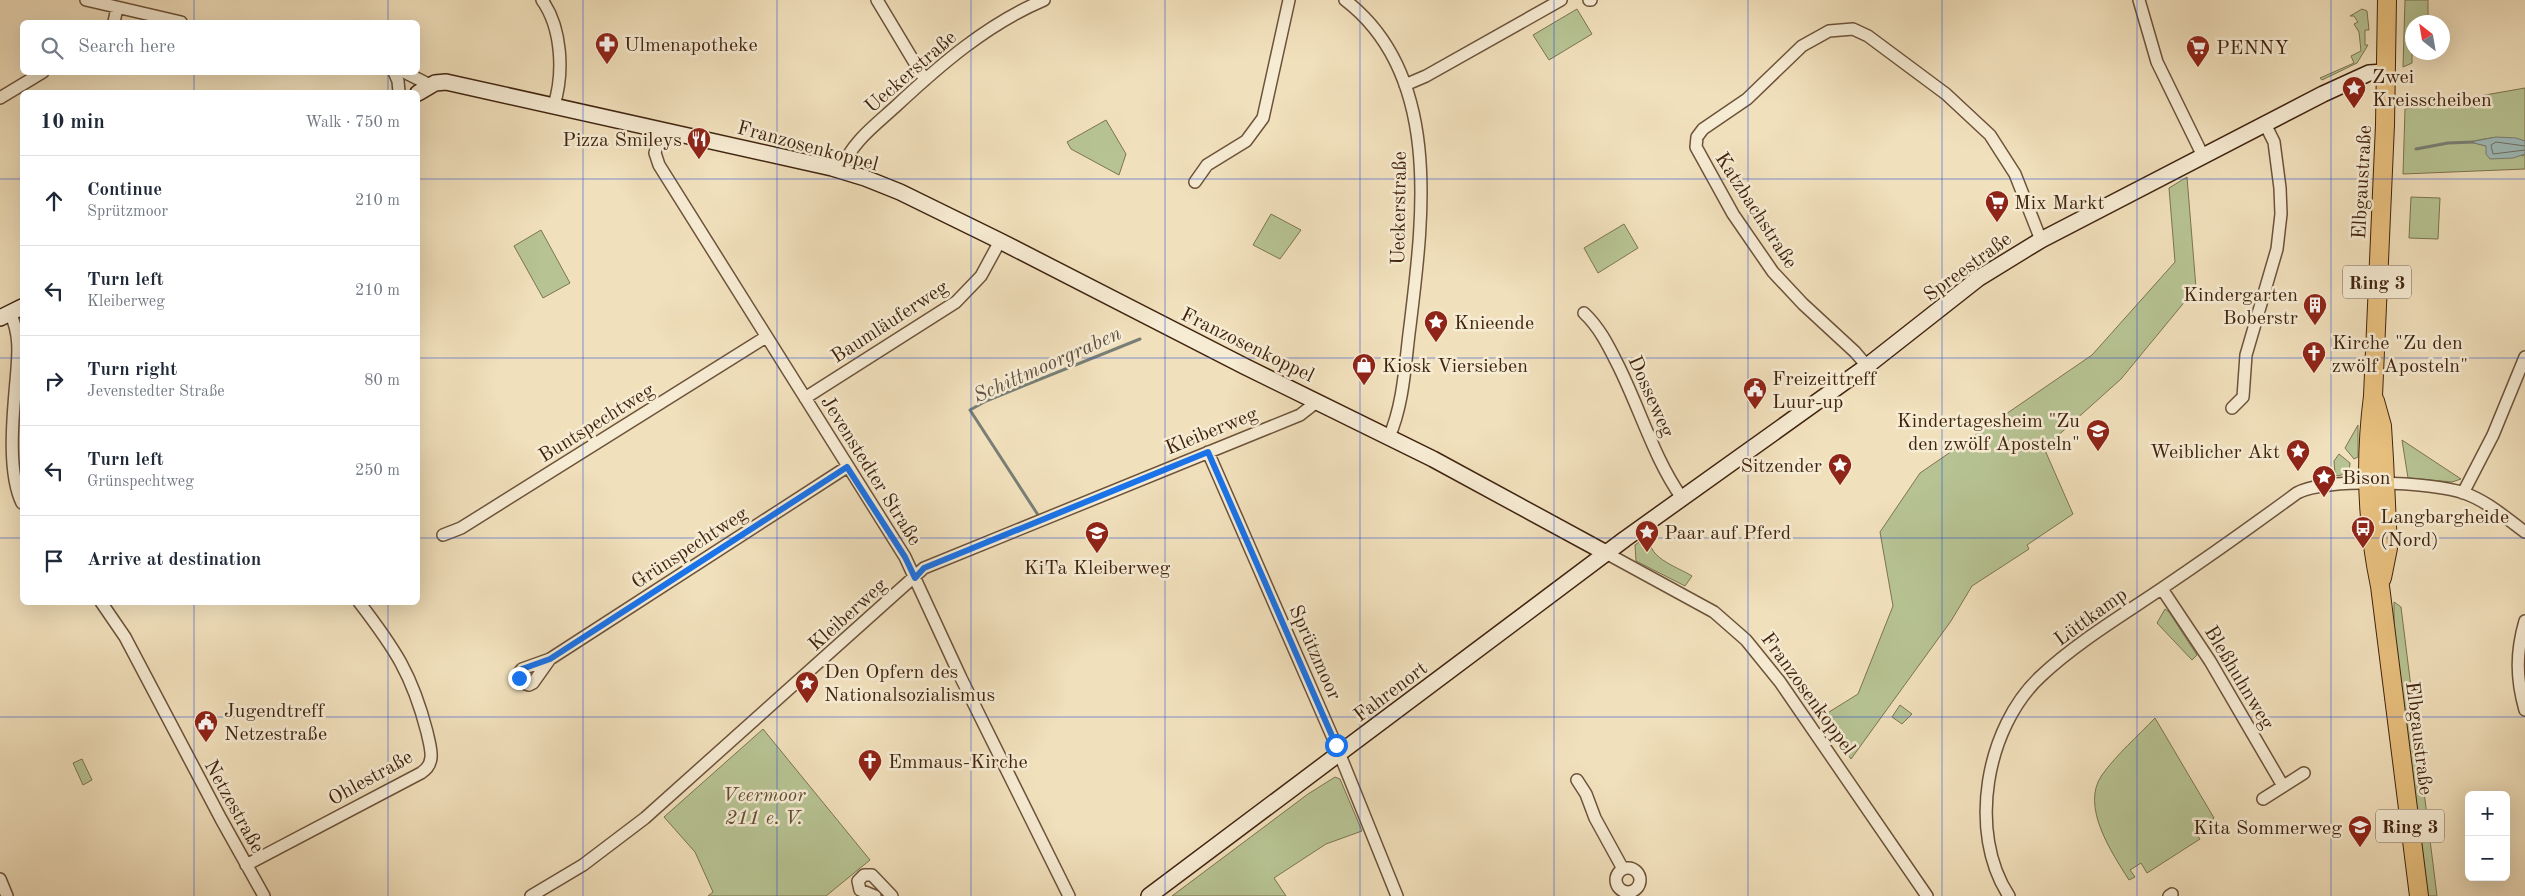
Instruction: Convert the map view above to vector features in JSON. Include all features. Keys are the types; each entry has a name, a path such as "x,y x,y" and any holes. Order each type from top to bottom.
{"main road":[{"name":"Elbgaustraße","path":"2387,0 2385,126 2373,396 2382,426 2372,548 2380,586 2419,896"}],"street":[{"path":"86,0 171,20"},
{"path":"878,0 925,80"},
{"name":"Ueckerstraße","path":"841,170 855,145 925,80 976,38 1030,3 1044,0"},
{"path":"1195,182 1208,165 1246,141 1262,118 1289,0"},
{"name":"Ueckerstraße","path":"1345,0 1360,12 1382,38 1406,85 1420,152 1421,214 1398,415 1389,437"},
{"path":"1406,85 1426,76 1561,0"},
{"path":"2139,0 2160,71 2203,156"},
{"path":"546,2 555,31 560,69 559,89 554,105"},
{"path":"114,20 117,8"},
{"name":"Katzbachstraße","path":"1867,366 1773,272 1733,214 1696,147 1697,137 1703,129 1747,99 1812,39 1838,29 1853,29 1861,32 1946,94 1990,135 2008,160 2041,240"},
{"name":"Spreestraße","path":"1606,553 1867,366 1985,274 2041,240 2358,77 2369,73 2385,72"},
{"path":"0,98 38,75"},
{"path":"395,75 399,90"},
{"name":"Franzosenkoppel","path":"408,75 424,89 446,82 554,105 841,170 900,192 1389,437 1606,553 1714,612 1746,640 1784,688 1927,896"},
{"path":"2232,408 2243,397 2246,355 2277,249 2281,214 2280,188 2274,142 2265,124"},
{"name":"Jevenstedter Straße","path":"661,130 655,153 659,165 905,557 961,678 1069,896"},
{"name":"Baumläuferweg","path":"805,398 956,302 981,276 1000,241"},
{"path":"11,312 18,337 13,412 14,450 20,496"},
{"name":"Dosseweg","path":"1584,313 1594,323 1608,346 1631,391 1668,476 1682,498"},
{"name":"Buntspechtweg","path":"444,535 461,528 766,337"},
{"path":"2464,492 2493,435 2525,357"},
{"name":"Kleiberweg","path":"531,896 583,865 640,822 924,568 1300,414 1318,401"},
{"name":"Sprützmoor","path":"1208,452 1339,754 1397,896"},
{"name":"Grünspechtweg","path":"550,659 847,467"},
{"name":"Lüttkamp","path":"2009,896 1994,863 1986,823 1987,792 1993,760 2004,730 2019,704 2041,676 2162,589 2304,489 2331,485 2436,486 2464,492 2482,501 2525,532"},
{"name":"Fahrenort","path":"1149,896 1606,553"},
{"name":"Bleßhuhnweg","path":"2162,589 2210,661 2283,786"},
{"name":"Netzestraße","path":"103,605 125,637 264,896"},
{"name":"Ohlestraße","path":"246,865 421,774 430,766 431,753 412,681 394,650 361,605"},
{"path":"2525,621 2517,657 2518,681 2525,710"},
{"path":"2263,799 2304,772"},
{"path":"1577,780 1586,794 1595,818 1623,869"},
{"path":"1631,868 1638,874 1640,882 1638,893 1622,890 1616,884 1617,875 1623,869 1631,868"},
{"path":"875,896 860,890 858,881 864,875 872,876 892,896"},
{"path":"0,879 7,896"}],"green space":[{"path":"2405,0 2428,0 2428,15 2405,15 2405,60 2412,60 2412,63 2403,67"},
{"path":"1577,9 1592,34 1549,60 1533,35"},
{"path":"2362,9 2367,11 2369,30 2365,30 2365,45 2368,45 2357,63 2322,80 2320,78 2354,63 2351,56 2361,51 2359,32 2354,24 2358,22 2354,16 2350,16"},
{"path":"2525,88 2525,142 2512,138 2498,138 2471,142 2523,156 2525,154 2525,169 2403,174 2405,109"},
{"path":"1106,120 1126,154 1119,175 1071,149 1067,142"},
{"path":"2187,177 2196,288 2121,379 2044,448 2073,514 2027,545 2029,549 1972,586 1951,621 1851,759 1821,717 1858,694 1893,606 1880,532 1920,473 2092,355 2175,262 2169,188"},
{"path":"2411,197 2440,198 2438,239 2409,238"},
{"path":"1271,214 1301,230 1280,259 1253,245"},
{"path":"1624,224 1638,248 1598,273 1584,248"},
{"path":"541,230 570,283 543,298 514,246"},
{"path":"2358,425 2358,457 2354,459 2345,448"},
{"path":"2402,440 2461,479 2452,482 2408,478"},
{"path":"2339,454 2350,463 2349,473 2337,476 2335,474 2334,461"},
{"path":"1651,533 1650,541 1656,555 1692,576 1685,586 1636,561 1635,545"},
{"path":"2394,602 2401,607 2437,896 2426,896 2394,654"},
{"path":"2165,609 2169,612 2197,655 2192,660 2157,623"},
{"path":"1900,705 1912,714 1902,724 1892,717"},
{"path":"2155,718 2214,818 2194,831 2200,839 2147,873 2141,863 2130,870 2135,877 2129,880 2107,843 2096,815 2096,787 2102,775 2114,760"},
{"name":"Veermoor 211 e. V.","path":"763,729 870,860 826,896 708,896 713,892 695,852 664,817"},
{"path":"82,759 92,780 83,785 73,763"},
{"path":"1335,777 1340,779 1362,831 1326,844 1274,878 1286,896 1172,896 1308,794"}],"water":[{"path":"2496,137 2516,138 2525,141 2525,154 2513,158 2490,159 2486,154 2486,146 2470,142"}],"waterway":[{"path":"2416,149 2448,143 2473,142"},
{"name":"Schittmoorgraben","path":"1040,518 970,410 986,401 1140,339"}],"place":[{"name":"Ulmenapotheke","path":"607,65"},
{"name":"PENNY","path":"2198,68"},
{"name":"Zwei Kreisscheiben","path":"2354,109"},
{"name":"Pizza Smileys","path":"699,160"},
{"name":"Mix Markt","path":"1997,223"},
{"name":"Kindergarten Boberstr","path":"2315,326"},
{"name":"Knieende","path":"1436,343"},
{"name":"Kirche \"Zu den zwölf Aposteln\"","path":"2314,374"},
{"name":"Kiosk Viersieben","path":"1364,386"},
{"name":"Freizeittreff Luur-up","path":"1755,410"},
{"name":"Kindertagesheim \"Zu den zwölf Aposteln\"","path":"2098,452"},
{"name":"Weiblicher Akt","path":"2298,472"},
{"name":"Sitzender","path":"1840,486"},
{"name":"Bison","path":"2324,498"},
{"name":"Langbargheide (Nord)","path":"2363,549"},
{"name":"Paar auf Pferd","path":"1647,553"},
{"name":"KiTa Kleiberweg","path":"1097,554"},
{"name":"Den Opfern des Nationalsozialismus","path":"807,704"},
{"name":"Jugendtreff Netzestraße","path":"206,743"},
{"name":"Emmaus-Kirche","path":"870,782"},
{"name":"Kita Sommerweg","path":"2360,848"}],"route":[{"path":"519,678 519,673 522,669 550,659 847,467 905,557 915,578 924,568 1208,452 1336,745"}]}
